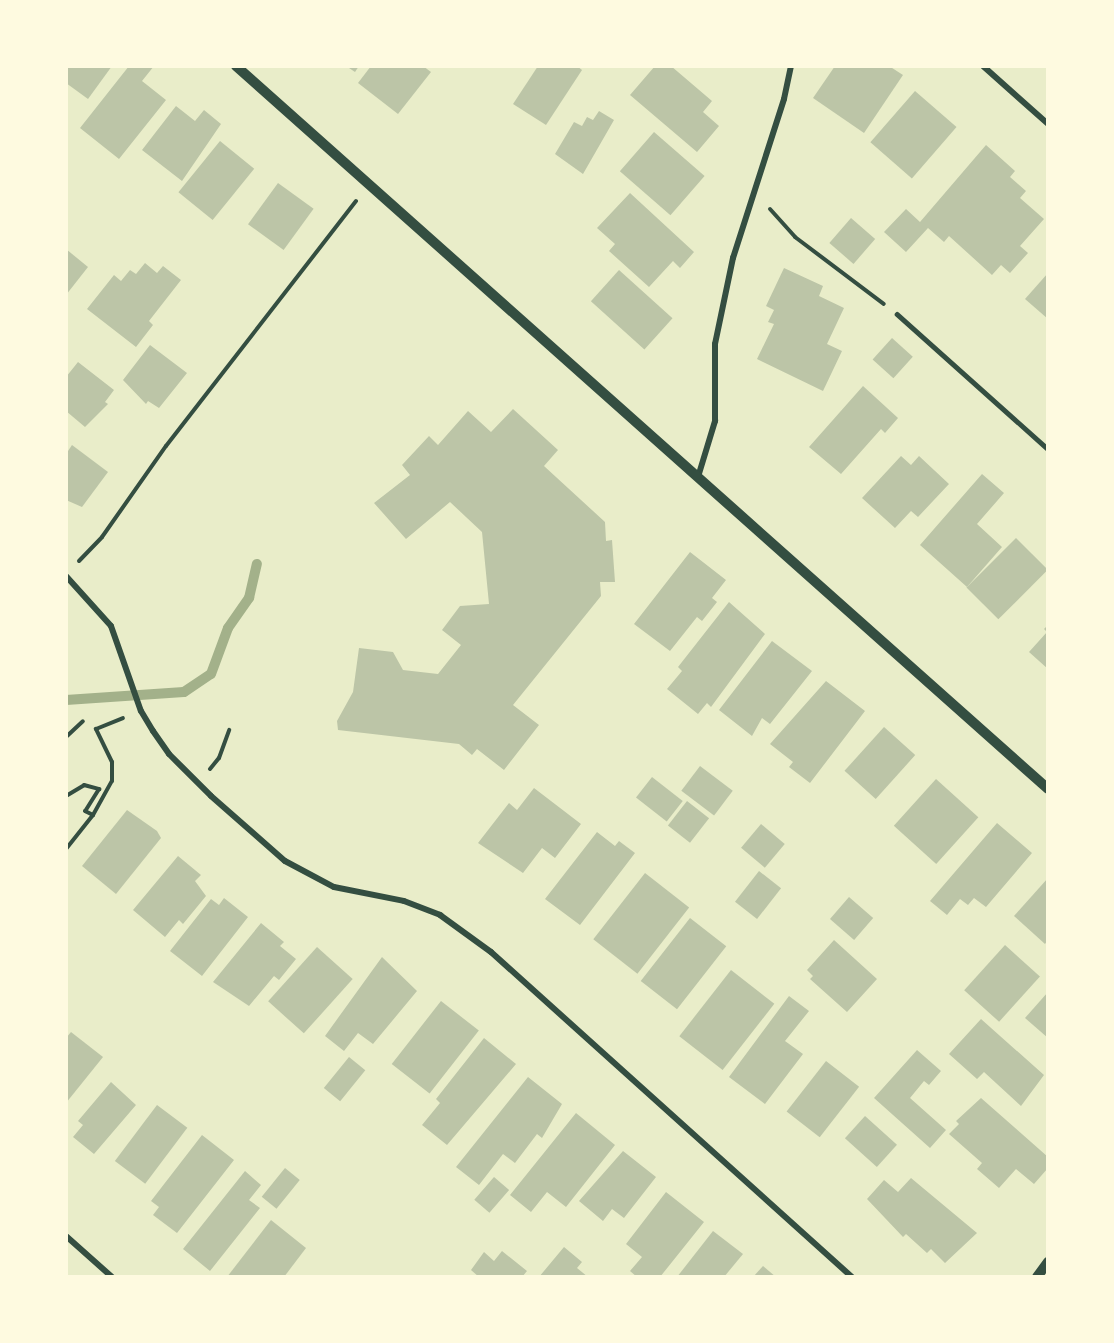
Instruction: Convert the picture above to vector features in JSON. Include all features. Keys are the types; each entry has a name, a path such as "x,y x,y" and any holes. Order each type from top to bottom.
{"street":[{"path":"237,66 1048,789"},
{"path":"698,477 715,421 715,344 733,258 784,99 791,66"},
{"path":"983,66 1048,124"},
{"path":"66,576 111,626 140,708 169,754 285,861 334,887 404,901 440,915 491,952 852,1277"},
{"path":"66,1236 112,1277"},
{"path":"1037,1277 1048,1262"}],"lane":[{"path":"897,315 1048,449"}],"path":[{"path":"753,191 795,237 897,315"},
{"path":"74,566 102,537 166,446 344,217"},
{"path":"66,849 93,815 112,781 112,762 96,729 140,708"},
{"path":"66,737 83,722"},
{"path":"198,783 219,758 229,730"},
{"path":"66,796 84,786 99,789 85,811 93,815"}],"building":[{"path":"66,66 112,66 88,99 66,83"},
{"path":"129,66 154,66 142,81 166,100 119,159 80,128"},
{"path":"346,66 359,66 355,72"},
{"path":"371,66 423,66 431,72 398,114 358,83"},
{"path":"538,66 577,66 582,70 546,125 513,104"},
{"path":"655,66 671,66 712,101 703,112 719,126 697,152 630,95"},
{"path":"835,66 889,66 903,75 864,133 813,98"},
{"path":"915,91 957,127 912,178 870,142"},
{"path":"176,106 195,121 204,110 221,124 182,181 142,150"},
{"path":"599,111 614,120 583,174 555,154 574,122 582,126 587,117 593,120"},
{"path":"654,132 705,176 670,215 620,171"},
{"path":"220,141 254,169 213,220 178,192"},
{"path":"986,145 1015,171 1010,177 1026,191 1020,198 1044,219 1020,246 1028,253 1010,273 1001,265 992,275 949,236 944,242 928,228 906,252 884,232 906,209 920,222"},
{"path":"278,183 314,209 284,250 248,224"},
{"path":"630,193 694,252 680,268 673,261 649,287 609,251 615,244 597,228"},
{"path":"851,218 875,239 854,264 829,243"},
{"path":"66,249 88,267 66,295"},
{"path":"145,263 157,273 163,266 181,280 149,321 153,325 136,347 87,309 114,275 121,281 130,270 136,274"},
{"path":"784,268 823,286 819,296 844,308 827,344 842,351 823,391 757,359 774,324 768,322 774,310 766,306"},
{"path":"619,270 673,318 644,349 591,301"},
{"path":"1048,273 1048,319 1025,299"},
{"path":"892,338 913,357 893,378 873,360"},
{"path":"150,345 187,373 159,408 148,401 146,404 123,380"},
{"path":"78,362 114,390 105,402 108,404 85,427 66,411 66,377"},
{"path":"863,386 898,418 885,433 881,429 841,474 809,447"},
{"path":"513,409 558,450 544,466 605,522 606,541 612,540 615,582 600,582 601,596 513,705 539,725 504,770 477,749 472,755 459,744 338,730 337,721 353,692 359,648 393,652 403,670 438,674 461,645 442,630 460,606 489,604 482,532 450,502 406,539 374,503 410,475 402,465 429,436 438,445 468,411 491,432"},
{"path":"72,445 108,472 82,507 66,500 66,454"},
{"path":"901,456 911,465 919,456 949,484 918,517 911,511 895,528 862,498"},
{"path":"982,474 1004,493 977,524 1002,547 967,587 920,545"},
{"path":"1016,538 1048,570 998,619 967,587"},
{"path":"690,552 726,580 712,598 717,602 702,621 697,617 670,651 634,624"},
{"path":"729,602 765,634 711,707 707,703 698,714 667,689 682,671 678,667"},
{"path":"1048,625 1048,669 1029,652 1047,632 1044,629"},
{"path":"772,641 812,671 770,724 762,718 752,736 719,710"},
{"path":"826,681 865,711 810,783 789,767 793,762 770,744"},
{"path":"884,727 915,755 876,799 845,771"},
{"path":"700,766 733,791 714,815 681,791"},
{"path":"652,777 683,801 667,821 636,797"},
{"path":"936,779 978,817 936,864 894,826"},
{"path":"534,788 581,824 555,858 542,848 523,873 478,843 509,803 517,810"},
{"path":"687,801 709,818 690,843 668,825"},
{"path":"127,810 157,831 161,838 116,894 82,866"},
{"path":"997,823 1032,853 986,907 974,898 968,905 960,899 947,915 930,901"},
{"path":"761,824 785,844 765,868 741,848"},
{"path":"597,832 615,846 619,841 635,853 580,925 545,899"},
{"path":"178,856 201,875 195,881 206,896 183,924 179,920 165,937 133,910"},
{"path":"759,871 781,888 757,919 735,902"},
{"path":"645,873 689,907 637,974 593,939"},
{"path":"1048,878 1048,940 1045,944 1014,916"},
{"path":"849,897 873,918 854,940 830,919"},
{"path":"224,898 248,917 202,976 170,951 211,899 219,905"},
{"path":"690,918 726,946 677,1009 641,981"},
{"path":"261,923 284,942 280,946 296,959 279,980 274,976 249,1006 213,982"},
{"path":"834,940 877,979 847,1012 810,979 813,976 807,970"},
{"path":"1005,945 1040,976 999,1022 964,990"},
{"path":"317,947 353,979 304,1033 268,1001"},
{"path":"382,957 417,991 373,1044 358,1033 344,1051 325,1036"},
{"path":"731,970 774,1004 723,1070 679,1036"},
{"path":"1048,992 1048,1038 1025,1018"},
{"path":"789,996 809,1011 785,1041 803,1054 765,1104 729,1077"},
{"path":"441,1001 479,1031 430,1094 392,1064"},
{"path":"981,1019 1044,1075 1021,1106 984,1072 977,1079 949,1054"},
{"path":"71,1032 103,1057 66,1103 66,1038"},
{"path":"484,1038 516,1064 447,1145 422,1125 440,1103 436,1099"},
{"path":"917,1050 941,1071 929,1085 924,1081 910,1098 946,1130 930,1148 874,1098"},
{"path":"349,1057 365,1070 340,1101 324,1088"},
{"path":"826,1061 859,1087 820,1137 787,1111"},
{"path":"528,1077 562,1104 542,1138 537,1134 515,1163 503,1154 479,1185 456,1167"},
{"path":"111,1082 136,1105 94,1154 73,1137 83,1125 78,1121"},
{"path":"981,1098 1048,1157 1048,1168 1034,1184 1016,1169 999,1188 977,1169 982,1163 949,1134 959,1124 956,1121"},
{"path":"157,1105 187,1128 145,1184 115,1161"},
{"path":"576,1113 615,1145 566,1207 547,1192 531,1212 510,1195"},
{"path":"865,1116 897,1145 877,1167 845,1138"},
{"path":"202,1135 234,1160 177,1233 153,1215 159,1207 151,1201"},
{"path":"623,1151 656,1177 624,1218 612,1209 603,1221 579,1201"},
{"path":"285,1168 300,1180 276,1209 262,1197"},
{"path":"245,1171 261,1185 249,1200 260,1208 210,1271 183,1249"},
{"path":"494,1177 509,1190 489,1213 474,1200"},
{"path":"911,1178 977,1233 945,1263 931,1249 927,1253 906,1234 903,1237 867,1199 884,1180 898,1192"},
{"path":"666,1192 704,1222 660,1277 637,1277 630,1271 642,1257 626,1244"},
{"path":"271,1220 306,1248 284,1277 227,1277"},
{"path":"713,1231 743,1254 724,1277 677,1277"},
{"path":"564,1247 582,1262 577,1268 588,1277 539,1277"},
{"path":"502,1251 527,1271 522,1277 479,1277 471,1270 484,1252 494,1261"},
{"path":"763,1266 776,1277 753,1277"}],"waterway":[{"path":"66,700 184,692 211,674 228,628 249,598 257,564"}]}
